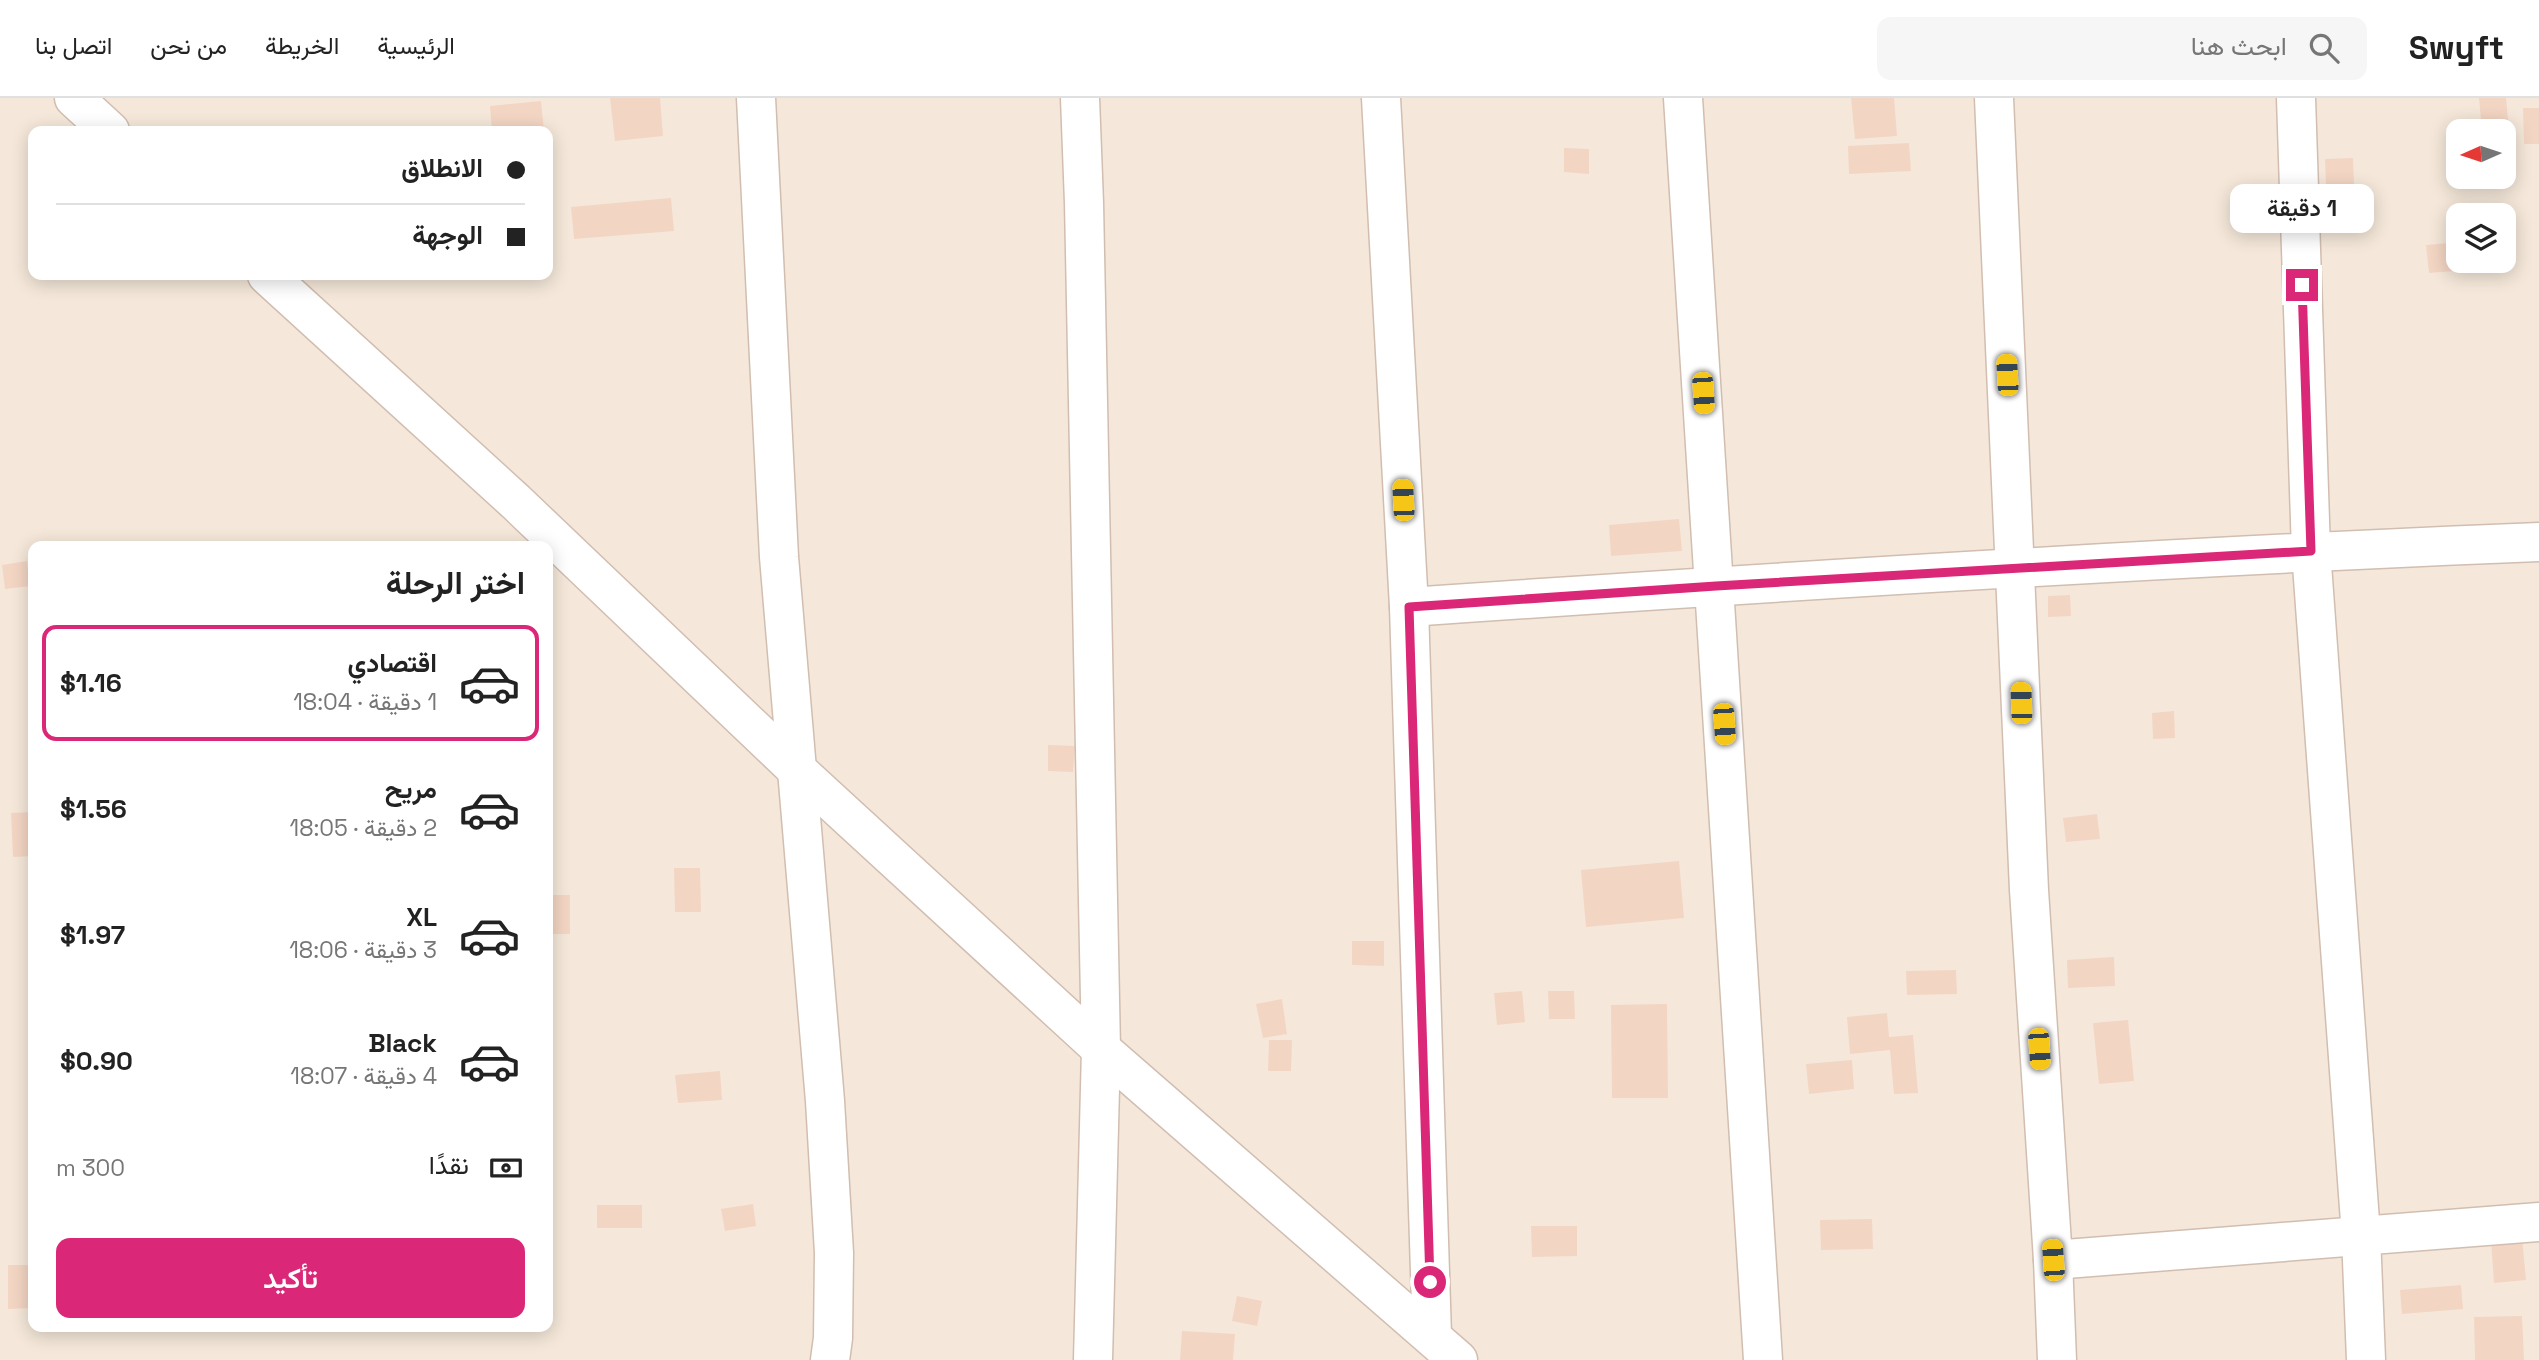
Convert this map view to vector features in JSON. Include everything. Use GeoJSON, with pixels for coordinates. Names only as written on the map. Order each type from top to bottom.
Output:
{"type":"FeatureCollection","features":[{"type":"Feature","properties":{"kind":"street"},"geometry":{"type":"LineString","coordinates":[[74,98],[105,126]]}},
{"type":"Feature","properties":{"kind":"street"},"geometry":{"type":"LineString","coordinates":[[756,98],[779,557],[825,1101],[834,1253],[833,1338],[830,1360]]}},
{"type":"Feature","properties":{"kind":"street"},"geometry":{"type":"LineString","coordinates":[[1080,98],[1101,1049],[1093,1360]]}},
{"type":"Feature","properties":{"kind":"street"},"geometry":{"type":"LineString","coordinates":[[1381,98],[1445,1348]]}},
{"type":"Feature","properties":{"kind":"street"},"geometry":{"type":"LineString","coordinates":[[1683,98],[1763,1360]]}},
{"type":"Feature","properties":{"kind":"street"},"geometry":{"type":"LineString","coordinates":[[1994,98],[2029,890],[2057,1360]]}},
{"type":"Feature","properties":{"kind":"street"},"geometry":{"type":"LineString","coordinates":[[2296,98],[2311,551],[2361,1235],[2366,1360]]}},
{"type":"Feature","properties":{"kind":"street"},"geometry":{"type":"LineString","coordinates":[[272,280],[516,502],[796,769],[1101,1049],[1445,1348]]}},
{"type":"Feature","properties":{"kind":"street"},"geometry":{"type":"LineString","coordinates":[[1409,607],[2311,551],[2539,542]]}},
{"type":"Feature","properties":{"kind":"street"},"geometry":{"type":"LineString","coordinates":[[2053,1260],[2539,1222]]}},
{"type":"Feature","properties":{"kind":"shaded area"},"geometry":{"type":"Polygon","coordinates":[[[0,98],[2539,98],[2539,1360],[0,1360],[0,98]]]}},
{"type":"Feature","properties":{"kind":"building"},"geometry":{"type":"Polygon","coordinates":[[[610,98],[660,98],[663,136],[615,141],[610,98]]]}},
{"type":"Feature","properties":{"kind":"building"},"geometry":{"type":"Polygon","coordinates":[[[1851,98],[1894,98],[1897,136],[1855,139],[1851,98]]]}},
{"type":"Feature","properties":{"kind":"building"},"geometry":{"type":"Polygon","coordinates":[[[2479,98],[2506,98],[2508,119],[2481,119],[2479,98]]]}},
{"type":"Feature","properties":{"kind":"building"},"geometry":{"type":"Polygon","coordinates":[[[541,101],[544,126],[492,126],[490,106],[541,101]]]}},
{"type":"Feature","properties":{"kind":"building"},"geometry":{"type":"Polygon","coordinates":[[[2523,108],[2539,108],[2539,144],[2524,144],[2523,108]]]}},
{"type":"Feature","properties":{"kind":"building"},"geometry":{"type":"Polygon","coordinates":[[[1909,143],[1911,171],[1849,174],[1848,146],[1909,143]]]}},
{"type":"Feature","properties":{"kind":"building"},"geometry":{"type":"Polygon","coordinates":[[[1564,148],[1589,149],[1589,174],[1564,172],[1564,148]]]}},
{"type":"Feature","properties":{"kind":"building"},"geometry":{"type":"Polygon","coordinates":[[[2353,158],[2354,184],[2326,185],[2325,159],[2353,158]]]}},
{"type":"Feature","properties":{"kind":"building"},"geometry":{"type":"Polygon","coordinates":[[[671,198],[674,231],[574,239],[571,207],[671,198]]]}},
{"type":"Feature","properties":{"kind":"building"},"geometry":{"type":"Polygon","coordinates":[[[2446,243],[2446,272],[2429,273],[2426,245],[2446,243]]]}},
{"type":"Feature","properties":{"kind":"building"},"geometry":{"type":"Polygon","coordinates":[[[1679,519],[1682,551],[1611,556],[1609,525],[1679,519]]]}},
{"type":"Feature","properties":{"kind":"building"},"geometry":{"type":"Polygon","coordinates":[[[27,561],[28,586],[5,589],[2,565],[27,561]]]}},
{"type":"Feature","properties":{"kind":"building"},"geometry":{"type":"Polygon","coordinates":[[[2070,595],[2071,616],[2048,617],[2048,596],[2070,595]]]}},
{"type":"Feature","properties":{"kind":"building"},"geometry":{"type":"Polygon","coordinates":[[[2174,711],[2175,738],[2153,739],[2152,713],[2174,711]]]}},
{"type":"Feature","properties":{"kind":"building"},"geometry":{"type":"Polygon","coordinates":[[[1048,745],[1075,746],[1073,772],[1048,771],[1048,745]]]}},
{"type":"Feature","properties":{"kind":"building"},"geometry":{"type":"Polygon","coordinates":[[[28,812],[28,856],[13,857],[11,813],[28,812]]]}},
{"type":"Feature","properties":{"kind":"building"},"geometry":{"type":"Polygon","coordinates":[[[2097,814],[2100,839],[2066,842],[2063,818],[2097,814]]]}},
{"type":"Feature","properties":{"kind":"building"},"geometry":{"type":"Polygon","coordinates":[[[1679,861],[1684,918],[1586,927],[1581,870],[1679,861]]]}},
{"type":"Feature","properties":{"kind":"building"},"geometry":{"type":"Polygon","coordinates":[[[674,868],[700,868],[701,912],[675,912],[674,868]]]}},
{"type":"Feature","properties":{"kind":"building"},"geometry":{"type":"Polygon","coordinates":[[[553,895],[570,895],[570,934],[553,934],[553,895]]]}},
{"type":"Feature","properties":{"kind":"building"},"geometry":{"type":"Polygon","coordinates":[[[1352,941],[1384,941],[1384,966],[1352,965],[1352,941]]]}},
{"type":"Feature","properties":{"kind":"building"},"geometry":{"type":"Polygon","coordinates":[[[2114,957],[2115,986],[2068,988],[2067,960],[2114,957]]]}},
{"type":"Feature","properties":{"kind":"building"},"geometry":{"type":"Polygon","coordinates":[[[1956,970],[1957,994],[1907,995],[1906,971],[1956,970]]]}},
{"type":"Feature","properties":{"kind":"building"},"geometry":{"type":"Polygon","coordinates":[[[1522,991],[1525,1022],[1497,1025],[1494,993],[1522,991]]]}},
{"type":"Feature","properties":{"kind":"building"},"geometry":{"type":"Polygon","coordinates":[[[1548,991],[1574,991],[1575,1019],[1549,1019],[1548,991]]]}},
{"type":"Feature","properties":{"kind":"building"},"geometry":{"type":"Polygon","coordinates":[[[1282,999],[1287,1034],[1263,1038],[1256,1004],[1282,999]]]}},
{"type":"Feature","properties":{"kind":"building"},"geometry":{"type":"Polygon","coordinates":[[[1667,1004],[1668,1098],[1612,1098],[1611,1005],[1667,1004]]]}},
{"type":"Feature","properties":{"kind":"building"},"geometry":{"type":"Polygon","coordinates":[[[1887,1013],[1889,1037],[1913,1035],[1918,1093],[1894,1094],[1890,1050],[1850,1054],[1847,1017],[1887,1013]]]}},
{"type":"Feature","properties":{"kind":"building"},"geometry":{"type":"Polygon","coordinates":[[[2128,1020],[2134,1081],[2099,1084],[2093,1023],[2128,1020]]]}},
{"type":"Feature","properties":{"kind":"building"},"geometry":{"type":"Polygon","coordinates":[[[1269,1040],[1292,1040],[1291,1071],[1268,1071],[1269,1040]]]}},
{"type":"Feature","properties":{"kind":"building"},"geometry":{"type":"Polygon","coordinates":[[[1852,1060],[1854,1089],[1809,1094],[1806,1064],[1852,1060]]]}},
{"type":"Feature","properties":{"kind":"building"},"geometry":{"type":"Polygon","coordinates":[[[720,1071],[722,1100],[678,1103],[675,1075],[720,1071]]]}},
{"type":"Feature","properties":{"kind":"building"},"geometry":{"type":"Polygon","coordinates":[[[753,1204],[756,1226],[725,1231],[721,1209],[753,1204]]]}},
{"type":"Feature","properties":{"kind":"building"},"geometry":{"type":"Polygon","coordinates":[[[597,1205],[642,1205],[642,1228],[597,1228],[597,1205]]]}},
{"type":"Feature","properties":{"kind":"building"},"geometry":{"type":"Polygon","coordinates":[[[1872,1219],[1873,1249],[1821,1250],[1820,1220],[1872,1219]]]}},
{"type":"Feature","properties":{"kind":"building"},"geometry":{"type":"Polygon","coordinates":[[[1531,1226],[1577,1226],[1577,1256],[1532,1257],[1531,1226]]]}},
{"type":"Feature","properties":{"kind":"building"},"geometry":{"type":"Polygon","coordinates":[[[2522,1238],[2526,1280],[2494,1283],[2491,1240],[2522,1238]]]}},
{"type":"Feature","properties":{"kind":"building"},"geometry":{"type":"Polygon","coordinates":[[[8,1265],[28,1265],[28,1308],[8,1309],[8,1265]]]}},
{"type":"Feature","properties":{"kind":"building"},"geometry":{"type":"Polygon","coordinates":[[[2461,1285],[2463,1309],[2402,1314],[2400,1290],[2461,1285]]]}},
{"type":"Feature","properties":{"kind":"building"},"geometry":{"type":"Polygon","coordinates":[[[1237,1296],[1262,1301],[1257,1326],[1232,1321],[1237,1296]]]}},
{"type":"Feature","properties":{"kind":"building"},"geometry":{"type":"Polygon","coordinates":[[[2522,1316],[2524,1360],[2475,1360],[2474,1317],[2522,1316]]]}},
{"type":"Feature","properties":{"kind":"building"},"geometry":{"type":"Polygon","coordinates":[[[1182,1331],[1235,1334],[1233,1360],[1180,1360],[1182,1331]]]}},
{"type":"Feature","properties":{"kind":"route"},"geometry":{"type":"LineString","coordinates":[[1430,1282],[1409,607],[2311,551],[2302,285]]}}]}
